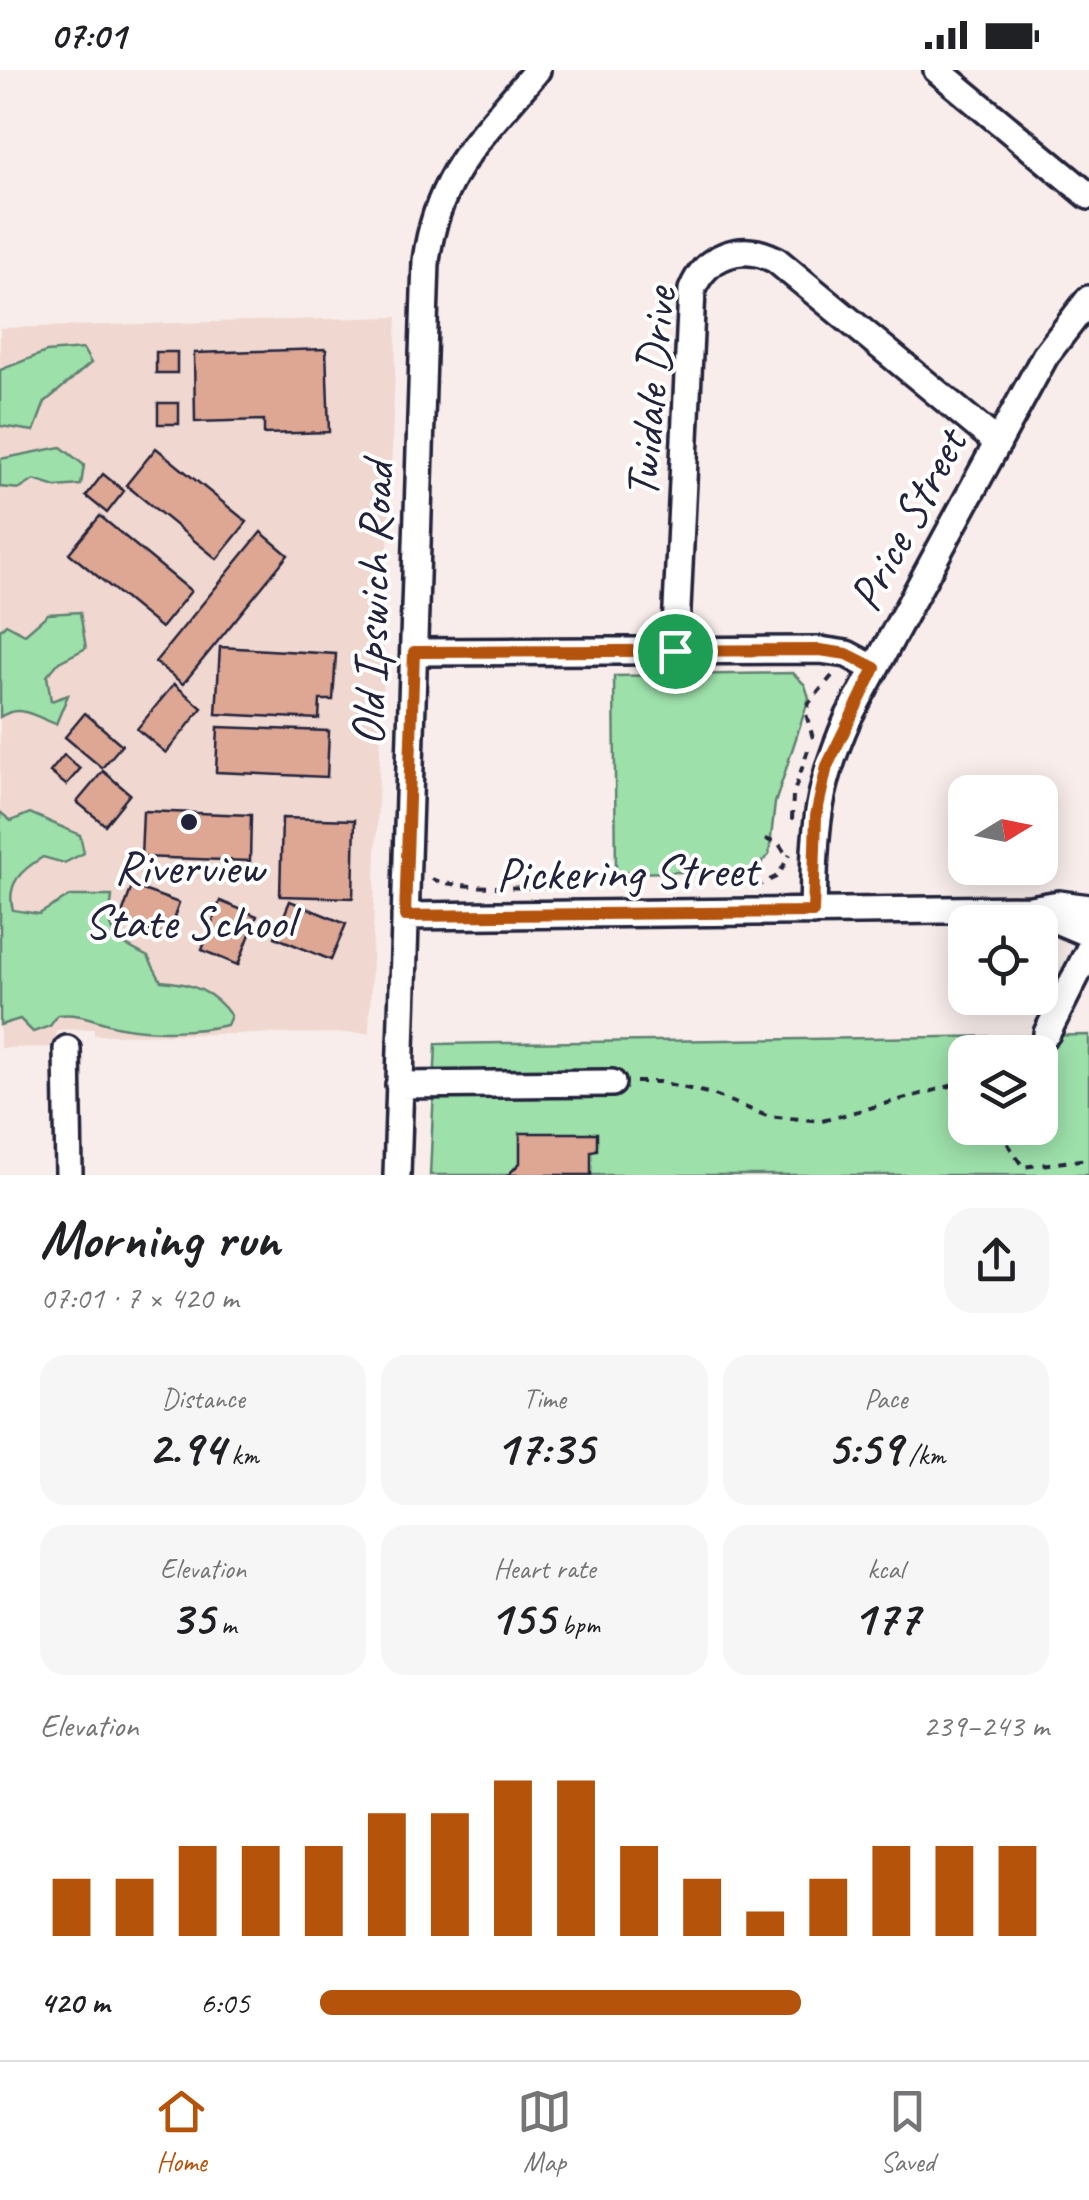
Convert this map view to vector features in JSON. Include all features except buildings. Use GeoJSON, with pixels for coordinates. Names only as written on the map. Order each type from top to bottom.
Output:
{"type":"FeatureCollection","features":[{"type":"Feature","properties":{"kind":"street","name":"Old Ipswich Road"},"geometry":{"type":"LineString","coordinates":[[397,1175],[422,320],[431,224],[454,171],[537,70]]}},
{"type":"Feature","properties":{"kind":"street"},"geometry":{"type":"LineString","coordinates":[[938,70],[1089,196]]}},
{"type":"Feature","properties":{"kind":"street","name":"Twidale Drive"},"geometry":{"type":"LineString","coordinates":[[675,651],[692,290],[714,260],[742,251],[776,260],[998,443]]}},
{"type":"Feature","properties":{"kind":"street","name":"Price Street"},"geometry":{"type":"LineString","coordinates":[[813,912],[816,816],[827,766],[875,668],[1046,356],[1089,299]]}},
{"type":"Feature","properties":{"kind":"street"},"geometry":{"type":"LineString","coordinates":[[414,652],[820,650],[847,654],[875,668]]}},
{"type":"Feature","properties":{"kind":"street","name":"Pickering Street"},"geometry":{"type":"LineString","coordinates":[[1054,905],[1089,908]]}},
{"type":"Feature","properties":{"kind":"street","name":"Pickering Street"},"geometry":{"type":"LineString","coordinates":[[405,916],[948,910]]}},
{"type":"Feature","properties":{"kind":"street","name":"Pickering Street"},"geometry":{"type":"LineString","coordinates":[[1058,921],[1089,934]]}},
{"type":"Feature","properties":{"kind":"street"},"geometry":{"type":"LineString","coordinates":[[1047,1032],[1089,950]]}},
{"type":"Feature","properties":{"kind":"street"},"geometry":{"type":"LineString","coordinates":[[67,1049],[68,1175]]}},
{"type":"Feature","properties":{"kind":"street"},"geometry":{"type":"LineString","coordinates":[[400,1085],[612,1083]]}},
{"type":"Feature","properties":{"kind":"path"},"geometry":{"type":"LineString","coordinates":[[792,830],[794,795],[814,734],[806,714],[809,703],[832,676]]}},
{"type":"Feature","properties":{"kind":"path"},"geometry":{"type":"LineString","coordinates":[[765,839],[779,844],[791,861]]}},
{"type":"Feature","properties":{"kind":"path"},"geometry":{"type":"LineString","coordinates":[[753,887],[778,876],[791,861],[792,844]]}},
{"type":"Feature","properties":{"kind":"path"},"geometry":{"type":"LineString","coordinates":[[432,879],[454,886],[566,885],[594,889]]}},
{"type":"Feature","properties":{"kind":"path"},"geometry":{"type":"LineString","coordinates":[[612,1083],[659,1082],[712,1094],[767,1116],[822,1120],[948,1087]]}},
{"type":"Feature","properties":{"kind":"path"},"geometry":{"type":"LineString","coordinates":[[1009,1145],[1023,1167],[1089,1159]]}},
{"type":"Feature","properties":{"kind":"shaded area","name":"Riverview State School"},"geometry":{"type":"Polygon","coordinates":[[[397,317],[369,1033],[94,1035],[94,1029],[56,1030],[56,1047],[0,1048],[0,328],[397,317]]]}},
{"type":"Feature","properties":{"kind":"green space"},"geometry":{"type":"Polygon","coordinates":[[[83,349],[91,363],[45,402],[34,431],[0,426],[0,370],[46,352],[83,349]]]}},
{"type":"Feature","properties":{"kind":"green space"},"geometry":{"type":"Polygon","coordinates":[[[61,447],[84,465],[81,485],[56,487],[34,480],[20,489],[0,487],[0,459],[61,447]]]}},
{"type":"Feature","properties":{"kind":"green space"},"geometry":{"type":"Polygon","coordinates":[[[80,612],[86,648],[59,662],[47,676],[51,701],[68,695],[56,724],[22,711],[0,717],[0,630],[6,624],[25,634],[48,614],[80,612]]]}},
{"type":"Feature","properties":{"kind":"green space"},"geometry":{"type":"Polygon","coordinates":[[[793,673],[805,685],[809,698],[775,803],[769,855],[753,871],[616,873],[614,676],[793,673]]]}},
{"type":"Feature","properties":{"kind":"green space"},"geometry":{"type":"Polygon","coordinates":[[[0,812],[11,821],[30,813],[80,835],[84,853],[64,863],[43,857],[28,867],[14,885],[13,910],[39,914],[70,896],[112,896],[109,922],[118,941],[148,957],[161,981],[192,986],[217,1000],[231,1016],[227,1025],[147,1030],[66,1014],[33,1032],[20,1019],[0,1025],[0,812]]]}},
{"type":"Feature","properties":{"kind":"green space"},"geometry":{"type":"Polygon","coordinates":[[[1058,1035],[1089,1035],[1089,1175],[430,1175],[436,1044],[948,1037],[948,1145],[1058,1145],[1058,1035]]]}},
{"type":"Feature","properties":{"kind":"place","name":"Riverview State School"},"geometry":{"type":"Point","coordinates":[189,822]}},
{"type":"Feature","properties":{"kind":"route"},"geometry":{"type":"LineString","coordinates":[[820,650],[847,654],[875,668],[827,766],[816,816],[813,912],[405,916],[414,652],[675,651],[820,650]]}}]}
